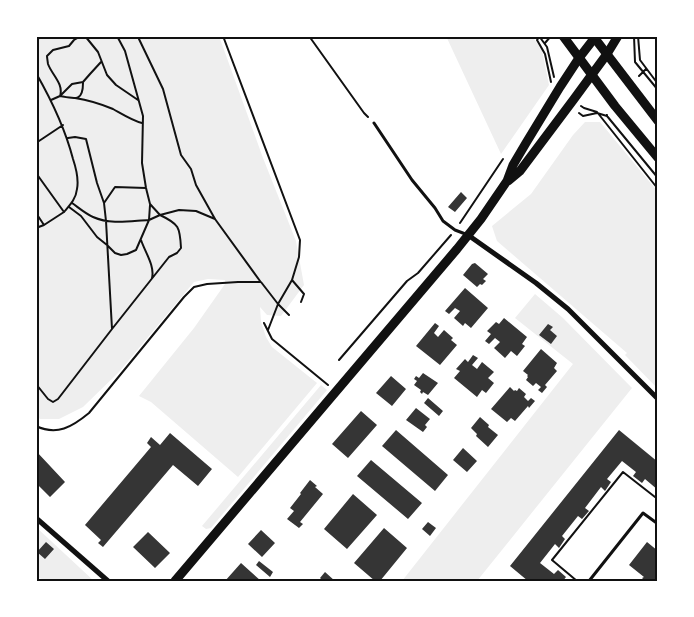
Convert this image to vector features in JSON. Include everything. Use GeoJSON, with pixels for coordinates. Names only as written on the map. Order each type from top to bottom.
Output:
{"type":"FeatureCollection","features":[{"type":"Feature","properties":{"kind":"street"},"geometry":{"type":"LineString","coordinates":[[563,36],[610,100],[658,158]]}},
{"type":"Feature","properties":{"kind":"street"},"geometry":{"type":"LineString","coordinates":[[175,581],[468,235],[508,181],[520,171],[592,75],[618,36]]}},
{"type":"Feature","properties":{"kind":"street"},"geometry":{"type":"LineString","coordinates":[[508,181],[513,165],[526,143],[594,37],[658,121]]}},
{"type":"Feature","properties":{"kind":"street"},"geometry":{"type":"LineString","coordinates":[[468,235],[536,283],[568,309],[658,399]]}},
{"type":"Feature","properties":{"kind":"street"},"geometry":{"type":"LineString","coordinates":[[36,518],[108,581]]}},
{"type":"Feature","properties":{"kind":"lane"},"geometry":{"type":"LineString","coordinates":[[374,123],[412,180],[443,221],[454,230],[468,235]]}},
{"type":"Feature","properties":{"kind":"lane"},"geometry":{"type":"LineString","coordinates":[[589,581],[643,513],[658,524]]}},
{"type":"Feature","properties":{"kind":"path"},"geometry":{"type":"LineString","coordinates":[[36,40],[43,36]]}},
{"type":"Feature","properties":{"kind":"path"},"geometry":{"type":"LineString","coordinates":[[60,96],[62,91],[48,64],[47,56],[53,50],[69,46],[81,36]]}},
{"type":"Feature","properties":{"kind":"path"},"geometry":{"type":"LineString","coordinates":[[85,36],[98,52],[107,75],[116,85],[138,100]]}},
{"type":"Feature","properties":{"kind":"path"},"geometry":{"type":"LineString","coordinates":[[69,207],[81,216],[97,238],[115,253],[127,254],[136,250],[149,220],[150,204],[142,163],[143,116],[125,51],[117,36]]}},
{"type":"Feature","properties":{"kind":"path"},"geometry":{"type":"LineString","coordinates":[[137,36],[163,89],[181,155],[191,169],[196,185],[214,219],[278,304],[289,315]]}},
{"type":"Feature","properties":{"kind":"path"},"geometry":{"type":"LineString","coordinates":[[223,36],[300,240],[300,257],[292,280],[278,304],[268,330]]}},
{"type":"Feature","properties":{"kind":"path"},"geometry":{"type":"LineString","coordinates":[[309,36],[374,123]]}},
{"type":"Feature","properties":{"kind":"path"},"geometry":{"type":"LineString","coordinates":[[552,87],[545,54],[536,40],[539,36],[547,47],[555,81]]}},
{"type":"Feature","properties":{"kind":"path"},"geometry":{"type":"LineString","coordinates":[[545,43],[551,36]]}},
{"type":"Feature","properties":{"kind":"path"},"geometry":{"type":"LineString","coordinates":[[634,36],[635,62],[658,90]]}},
{"type":"Feature","properties":{"kind":"path"},"geometry":{"type":"LineString","coordinates":[[638,36],[640,60],[658,84]]}},
{"type":"Feature","properties":{"kind":"path"},"geometry":{"type":"LineString","coordinates":[[51,100],[60,96],[72,84],[83,82],[102,62]]}},
{"type":"Feature","properties":{"kind":"path"},"geometry":{"type":"LineString","coordinates":[[627,80],[638,67]]}},
{"type":"Feature","properties":{"kind":"path"},"geometry":{"type":"LineString","coordinates":[[639,76],[646,69]]}},
{"type":"Feature","properties":{"kind":"path"},"geometry":{"type":"LineString","coordinates":[[36,73],[63,125],[68,138],[77,179],[77,189],[69,207],[44,225],[36,228]]}},
{"type":"Feature","properties":{"kind":"path"},"geometry":{"type":"LineString","coordinates":[[75,98],[79,97],[83,92],[83,82]]}},
{"type":"Feature","properties":{"kind":"path"},"geometry":{"type":"LineString","coordinates":[[60,96],[86,100],[110,108],[143,124]]}},
{"type":"Feature","properties":{"kind":"path"},"geometry":{"type":"LineString","coordinates":[[579,113],[583,116],[597,112],[610,100]]}},
{"type":"Feature","properties":{"kind":"path"},"geometry":{"type":"LineString","coordinates":[[583,107],[608,115],[658,178]]}},
{"type":"Feature","properties":{"kind":"path"},"geometry":{"type":"LineString","coordinates":[[597,112],[658,189]]}},
{"type":"Feature","properties":{"kind":"path"},"geometry":{"type":"LineString","coordinates":[[36,143],[63,125]]}},
{"type":"Feature","properties":{"kind":"path"},"geometry":{"type":"LineString","coordinates":[[68,138],[86,139],[104,203],[112,329]]}},
{"type":"Feature","properties":{"kind":"path"},"geometry":{"type":"LineString","coordinates":[[339,360],[408,281],[418,273],[447,240],[508,153]]}},
{"type":"Feature","properties":{"kind":"path"},"geometry":{"type":"LineString","coordinates":[[36,173],[64,212]]}},
{"type":"Feature","properties":{"kind":"path"},"geometry":{"type":"LineString","coordinates":[[104,203],[115,187],[146,188]]}},
{"type":"Feature","properties":{"kind":"path"},"geometry":{"type":"LineString","coordinates":[[72,203],[91,216],[106,222],[149,220],[179,210],[196,211],[214,219]]}},
{"type":"Feature","properties":{"kind":"path"},"geometry":{"type":"LineString","coordinates":[[36,384],[48,399],[53,402],[58,399],[170,257],[181,248],[180,232],[173,221],[160,215],[150,204]]}},
{"type":"Feature","properties":{"kind":"path"},"geometry":{"type":"LineString","coordinates":[[36,213],[44,225]]}},
{"type":"Feature","properties":{"kind":"path"},"geometry":{"type":"LineString","coordinates":[[141,240],[152,266],[151,281]]}},
{"type":"Feature","properties":{"kind":"path"},"geometry":{"type":"LineString","coordinates":[[292,280],[304,294],[301,302]]}},
{"type":"Feature","properties":{"kind":"path"},"geometry":{"type":"LineString","coordinates":[[36,426],[46,431],[58,430],[80,420],[89,413],[194,287],[214,283],[261,282]]}},
{"type":"Feature","properties":{"kind":"path"},"geometry":{"type":"LineString","coordinates":[[264,323],[272,339],[336,391]]}},
{"type":"Feature","properties":{"kind":"path"},"geometry":{"type":"LineString","coordinates":[[577,581],[552,560],[623,472],[655,497]]}},
{"type":"Feature","properties":{"kind":"shaded area"},"geometry":{"type":"Polygon","coordinates":[[[36,36],[219,36],[263,158],[296,241],[304,285],[281,316],[267,315],[260,307],[261,322],[272,347],[317,383],[238,477],[151,402],[139,396],[194,328],[225,284],[225,280],[208,279],[194,282],[119,372],[83,407],[59,419],[40,419],[36,415],[36,36]]]}},
{"type":"Feature","properties":{"kind":"shaded area"},"geometry":{"type":"Polygon","coordinates":[[[446,36],[532,36],[542,50],[549,85],[501,154],[446,36]]]}},
{"type":"Feature","properties":{"kind":"shaded area"},"geometry":{"type":"Polygon","coordinates":[[[585,122],[600,122],[658,192],[658,389],[625,355],[627,353],[497,241],[492,226],[531,194],[573,135],[585,122]]]}},
{"type":"Feature","properties":{"kind":"shaded area"},"geometry":{"type":"Polygon","coordinates":[[[535,294],[563,318],[632,388],[477,581],[402,581],[573,364],[515,318],[535,294]]]}},
{"type":"Feature","properties":{"kind":"shaded area"},"geometry":{"type":"Polygon","coordinates":[[[321,385],[327,390],[211,528],[206,529],[202,526],[321,385]]]}},
{"type":"Feature","properties":{"kind":"shaded area"},"geometry":{"type":"Polygon","coordinates":[[[36,527],[94,581],[48,581],[36,577],[36,527]]]}},
{"type":"Feature","properties":{"kind":"building"},"geometry":{"type":"Polygon","coordinates":[[[461,192],[467,198],[455,212],[448,207],[461,192]]]}},
{"type":"Feature","properties":{"kind":"building"},"geometry":{"type":"Polygon","coordinates":[[[475,263],[488,274],[483,279],[486,281],[477,287],[463,275],[475,263]]]}},
{"type":"Feature","properties":{"kind":"building"},"geometry":{"type":"Polygon","coordinates":[[[465,288],[488,308],[471,328],[465,323],[463,326],[454,318],[460,311],[455,308],[449,314],[445,311],[465,288]]]}},
{"type":"Feature","properties":{"kind":"building"},"geometry":{"type":"Polygon","coordinates":[[[504,318],[527,337],[522,344],[525,346],[517,356],[511,351],[505,358],[494,348],[500,342],[495,338],[489,344],[485,341],[491,334],[487,331],[496,322],[499,324],[504,318]]]}},
{"type":"Feature","properties":{"kind":"building"},"geometry":{"type":"Polygon","coordinates":[[[435,323],[439,326],[434,333],[438,337],[444,330],[453,338],[451,340],[457,345],[440,365],[416,346],[435,323]]]}},
{"type":"Feature","properties":{"kind":"building"},"geometry":{"type":"Polygon","coordinates":[[[548,324],[553,327],[550,330],[557,336],[551,344],[539,335],[548,324]]]}},
{"type":"Feature","properties":{"kind":"building"},"geometry":{"type":"Polygon","coordinates":[[[541,349],[557,363],[554,368],[557,371],[545,385],[547,387],[542,393],[538,390],[541,387],[536,383],[533,386],[526,380],[528,375],[523,371],[541,349]]]}},
{"type":"Feature","properties":{"kind":"building"},"geometry":{"type":"Polygon","coordinates":[[[473,355],[478,358],[472,365],[477,369],[482,362],[494,372],[488,378],[494,383],[486,393],[482,390],[477,397],[454,378],[460,371],[456,369],[465,359],[468,362],[473,355]]]}},
{"type":"Feature","properties":{"kind":"building"},"geometry":{"type":"Polygon","coordinates":[[[423,373],[438,383],[428,395],[423,392],[422,394],[421,390],[414,385],[417,381],[414,379],[416,376],[419,378],[423,373]]]}},
{"type":"Feature","properties":{"kind":"building"},"geometry":{"type":"Polygon","coordinates":[[[391,376],[406,389],[392,406],[376,393],[391,376]]]}},
{"type":"Feature","properties":{"kind":"building"},"geometry":{"type":"Polygon","coordinates":[[[510,387],[514,391],[517,391],[519,388],[526,394],[524,397],[528,401],[531,398],[535,401],[515,421],[511,418],[507,422],[491,409],[510,387]]]}},
{"type":"Feature","properties":{"kind":"building"},"geometry":{"type":"Polygon","coordinates":[[[428,398],[443,411],[439,416],[424,403],[428,398]]]}},
{"type":"Feature","properties":{"kind":"building"},"geometry":{"type":"Polygon","coordinates":[[[416,408],[430,419],[425,425],[427,427],[423,432],[406,420],[416,408]]]}},
{"type":"Feature","properties":{"kind":"building"},"geometry":{"type":"Polygon","coordinates":[[[361,411],[377,425],[348,458],[332,444],[361,411]]]}},
{"type":"Feature","properties":{"kind":"building"},"geometry":{"type":"Polygon","coordinates":[[[480,417],[498,435],[488,447],[476,436],[477,434],[471,428],[480,417]]]}},
{"type":"Feature","properties":{"kind":"building"},"geometry":{"type":"Polygon","coordinates":[[[396,430],[448,475],[435,491],[382,446],[396,430]]]}},
{"type":"Feature","properties":{"kind":"building"},"geometry":{"type":"Polygon","coordinates":[[[619,430],[658,462],[658,490],[645,479],[642,483],[633,476],[636,472],[622,461],[607,479],[611,482],[605,491],[601,487],[585,508],[589,511],[582,519],[578,516],[562,536],[565,539],[559,548],[555,544],[540,563],[554,574],[558,570],[566,577],[563,581],[528,581],[510,566],[619,430]]]}},
{"type":"Feature","properties":{"kind":"building"},"geometry":{"type":"Polygon","coordinates":[[[170,433],[212,469],[198,486],[173,465],[103,547],[98,543],[101,540],[85,525],[151,447],[147,443],[151,437],[160,445],[170,433]]]}},
{"type":"Feature","properties":{"kind":"building"},"geometry":{"type":"Polygon","coordinates":[[[463,448],[477,461],[467,472],[453,460],[463,448]]]}},
{"type":"Feature","properties":{"kind":"building"},"geometry":{"type":"Polygon","coordinates":[[[36,451],[65,482],[50,497],[36,483],[36,451]]]}},
{"type":"Feature","properties":{"kind":"building"},"geometry":{"type":"Polygon","coordinates":[[[371,460],[422,503],[408,519],[357,476],[371,460]]]}},
{"type":"Feature","properties":{"kind":"building"},"geometry":{"type":"Polygon","coordinates":[[[310,480],[323,494],[300,522],[303,524],[299,528],[287,519],[294,511],[290,508],[310,480]]]}},
{"type":"Feature","properties":{"kind":"building"},"geometry":{"type":"Polygon","coordinates":[[[353,494],[377,515],[347,549],[324,529],[353,494]]]}},
{"type":"Feature","properties":{"kind":"building"},"geometry":{"type":"Polygon","coordinates":[[[428,522],[436,528],[430,536],[422,529],[428,522]]]}},
{"type":"Feature","properties":{"kind":"building"},"geometry":{"type":"Polygon","coordinates":[[[384,528],[407,548],[380,581],[375,581],[354,563],[384,528]]]}},
{"type":"Feature","properties":{"kind":"building"},"geometry":{"type":"Polygon","coordinates":[[[261,530],[275,543],[262,557],[248,544],[261,530]]]}},
{"type":"Feature","properties":{"kind":"building"},"geometry":{"type":"Polygon","coordinates":[[[148,532],[170,553],[155,568],[133,547],[148,532]]]}},
{"type":"Feature","properties":{"kind":"building"},"geometry":{"type":"Polygon","coordinates":[[[46,542],[54,549],[45,559],[37,552],[46,542]]]}},
{"type":"Feature","properties":{"kind":"building"},"geometry":{"type":"Polygon","coordinates":[[[647,542],[658,551],[658,581],[645,581],[642,578],[644,577],[629,565],[647,542]]]}},
{"type":"Feature","properties":{"kind":"building"},"geometry":{"type":"Polygon","coordinates":[[[259,561],[273,572],[270,577],[256,565],[259,561]]]}},
{"type":"Feature","properties":{"kind":"building"},"geometry":{"type":"Polygon","coordinates":[[[241,563],[261,581],[225,581],[241,563]]]}},
{"type":"Feature","properties":{"kind":"building"},"geometry":{"type":"Polygon","coordinates":[[[325,572],[335,581],[323,581],[320,578],[325,572]]]}}]}
